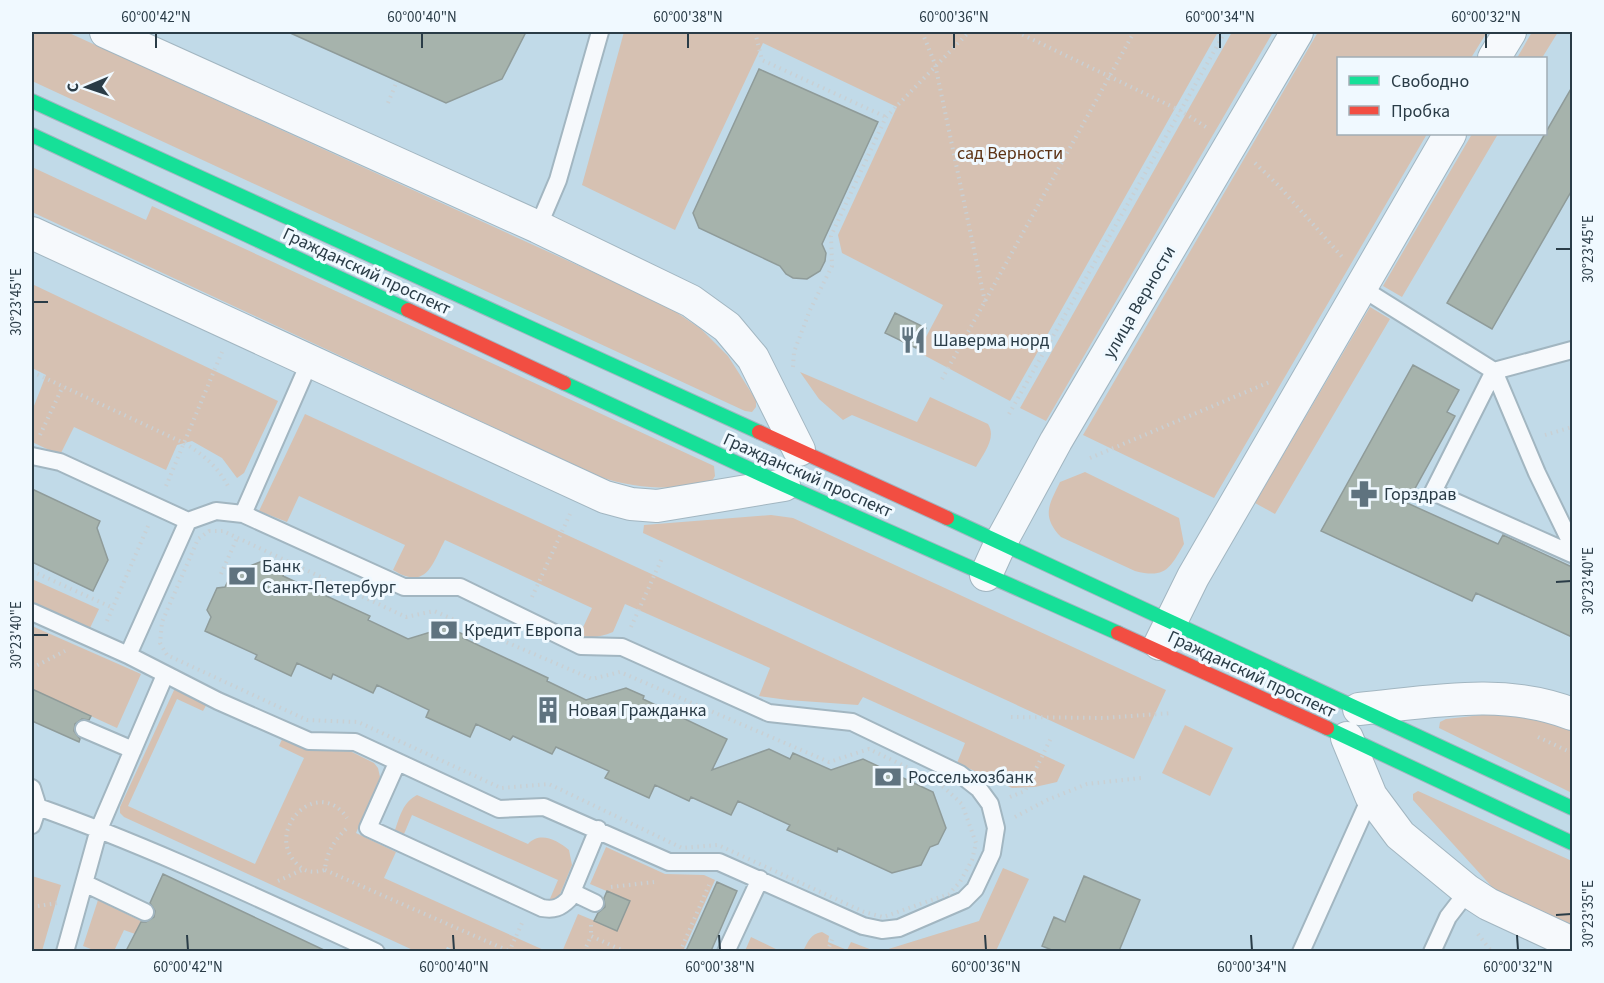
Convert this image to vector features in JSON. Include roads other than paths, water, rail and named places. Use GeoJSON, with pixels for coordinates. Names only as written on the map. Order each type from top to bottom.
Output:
{"type":"FeatureCollection","features":[{"type":"Feature","properties":{"kind":"main road","name":"Гражданский проспект"},"geometry":{"type":"LineString","coordinates":[[32,101],[1001,542],[1572,808]]}},
{"type":"Feature","properties":{"kind":"main road","name":"Гражданский проспект"},"geometry":{"type":"LineString","coordinates":[[32,135],[784,485],[1157,651],[1572,843]]}},
{"type":"Feature","properties":{"kind":"street"},"geometry":{"type":"LineString","coordinates":[[105,32],[538,227],[691,301],[727,327],[753,358],[799,450]]}},
{"type":"Feature","properties":{"kind":"street","name":"улица Верности"},"geometry":{"type":"LineString","coordinates":[[986,575],[1001,542],[1056,441],[1297,32]]}},
{"type":"Feature","properties":{"kind":"street"},"geometry":{"type":"LineString","coordinates":[[1495,57],[1510,32]]}},
{"type":"Feature","properties":{"kind":"street"},"geometry":{"type":"LineString","coordinates":[[1157,651],[1193,577],[1355,276],[1449,135]]}},
{"type":"Feature","properties":{"kind":"street"},"geometry":{"type":"LineString","coordinates":[[32,233],[605,497],[630,504],[657,506],[784,485]]}},
{"type":"Feature","properties":{"kind":"street"},"geometry":{"type":"LineString","coordinates":[[1359,709],[1480,697],[1550,705],[1572,714]]}},
{"type":"Feature","properties":{"kind":"street"},"geometry":{"type":"LineString","coordinates":[[1347,738],[1371,796],[1400,835],[1468,891],[1488,904],[1572,943]]}},
{"type":"Feature","properties":{"kind":"lane"},"geometry":{"type":"LineString","coordinates":[[538,227],[558,180],[600,32]]}},
{"type":"Feature","properties":{"kind":"lane"},"geometry":{"type":"LineString","coordinates":[[1355,276],[1494,371],[1537,473],[1572,545]]}},
{"type":"Feature","properties":{"kind":"lane"},"geometry":{"type":"LineString","coordinates":[[1572,350],[1494,371],[1432,492],[1572,554]]}},
{"type":"Feature","properties":{"kind":"lane"},"geometry":{"type":"LineString","coordinates":[[243,514],[310,362]]}},
{"type":"Feature","properties":{"kind":"lane"},"geometry":{"type":"LineString","coordinates":[[32,612],[128,655],[218,701],[309,741],[355,742],[499,809],[544,807],[669,862],[722,855],[760,879],[863,926],[882,930],[899,928],[964,900],[975,889],[992,853],[996,828],[990,804],[979,789],[960,774],[852,722],[768,713],[622,647],[581,646],[460,587],[404,587],[243,514],[216,512],[188,521],[34,449]]}},
{"type":"Feature","properties":{"kind":"lane"},"geometry":{"type":"LineString","coordinates":[[128,655],[188,521]]}},
{"type":"Feature","properties":{"kind":"lane"},"geometry":{"type":"LineString","coordinates":[[65,951],[99,829],[165,675]]}},
{"type":"Feature","properties":{"kind":"lane"},"geometry":{"type":"LineString","coordinates":[[84,729],[133,750]]}},
{"type":"Feature","properties":{"kind":"lane"},"geometry":{"type":"LineString","coordinates":[[397,763],[368,828],[542,908],[553,910],[563,906],[572,892],[598,829]]}},
{"type":"Feature","properties":{"kind":"lane"},"geometry":{"type":"LineString","coordinates":[[32,788],[38,807],[32,825]]}},
{"type":"Feature","properties":{"kind":"lane"},"geometry":{"type":"LineString","coordinates":[[1301,951],[1371,796]]}},
{"type":"Feature","properties":{"kind":"lane"},"geometry":{"type":"LineString","coordinates":[[38,807],[163,855],[376,951]]}},
{"type":"Feature","properties":{"kind":"lane"},"geometry":{"type":"LineString","coordinates":[[726,951],[760,879]]}},
{"type":"Feature","properties":{"kind":"lane"},"geometry":{"type":"LineString","coordinates":[[84,883],[145,912]]}},
{"type":"Feature","properties":{"kind":"lane"},"geometry":{"type":"LineString","coordinates":[[1432,951],[1448,917],[1468,891]]}},
{"type":"Feature","properties":{"kind":"lane"},"geometry":{"type":"LineString","coordinates":[[572,892],[595,903]]}},
{"type":"Feature","properties":{"kind":"place","name":"Шаверма норд"},"geometry":{"type":"Point","coordinates":[913,340]}},
{"type":"Feature","properties":{"kind":"place","name":"Горздрав"},"geometry":{"type":"Point","coordinates":[1364,494]}},
{"type":"Feature","properties":{"kind":"place","name":"Банк Санкт-Петербург"},"geometry":{"type":"Point","coordinates":[242,576]}},
{"type":"Feature","properties":{"kind":"place","name":"Кредит Европа"},"geometry":{"type":"Point","coordinates":[444,630]}},
{"type":"Feature","properties":{"kind":"place","name":"Новая Гражданка"},"geometry":{"type":"Point","coordinates":[548,710]}},
{"type":"Feature","properties":{"kind":"place","name":"Россельхозбанк"},"geometry":{"type":"Point","coordinates":[888,777]}},
{"type":"Feature","properties":{"kind":"park label","name":"сад Верности"},"geometry":{"type":"Point","coordinates":[1010,153]}}]}
